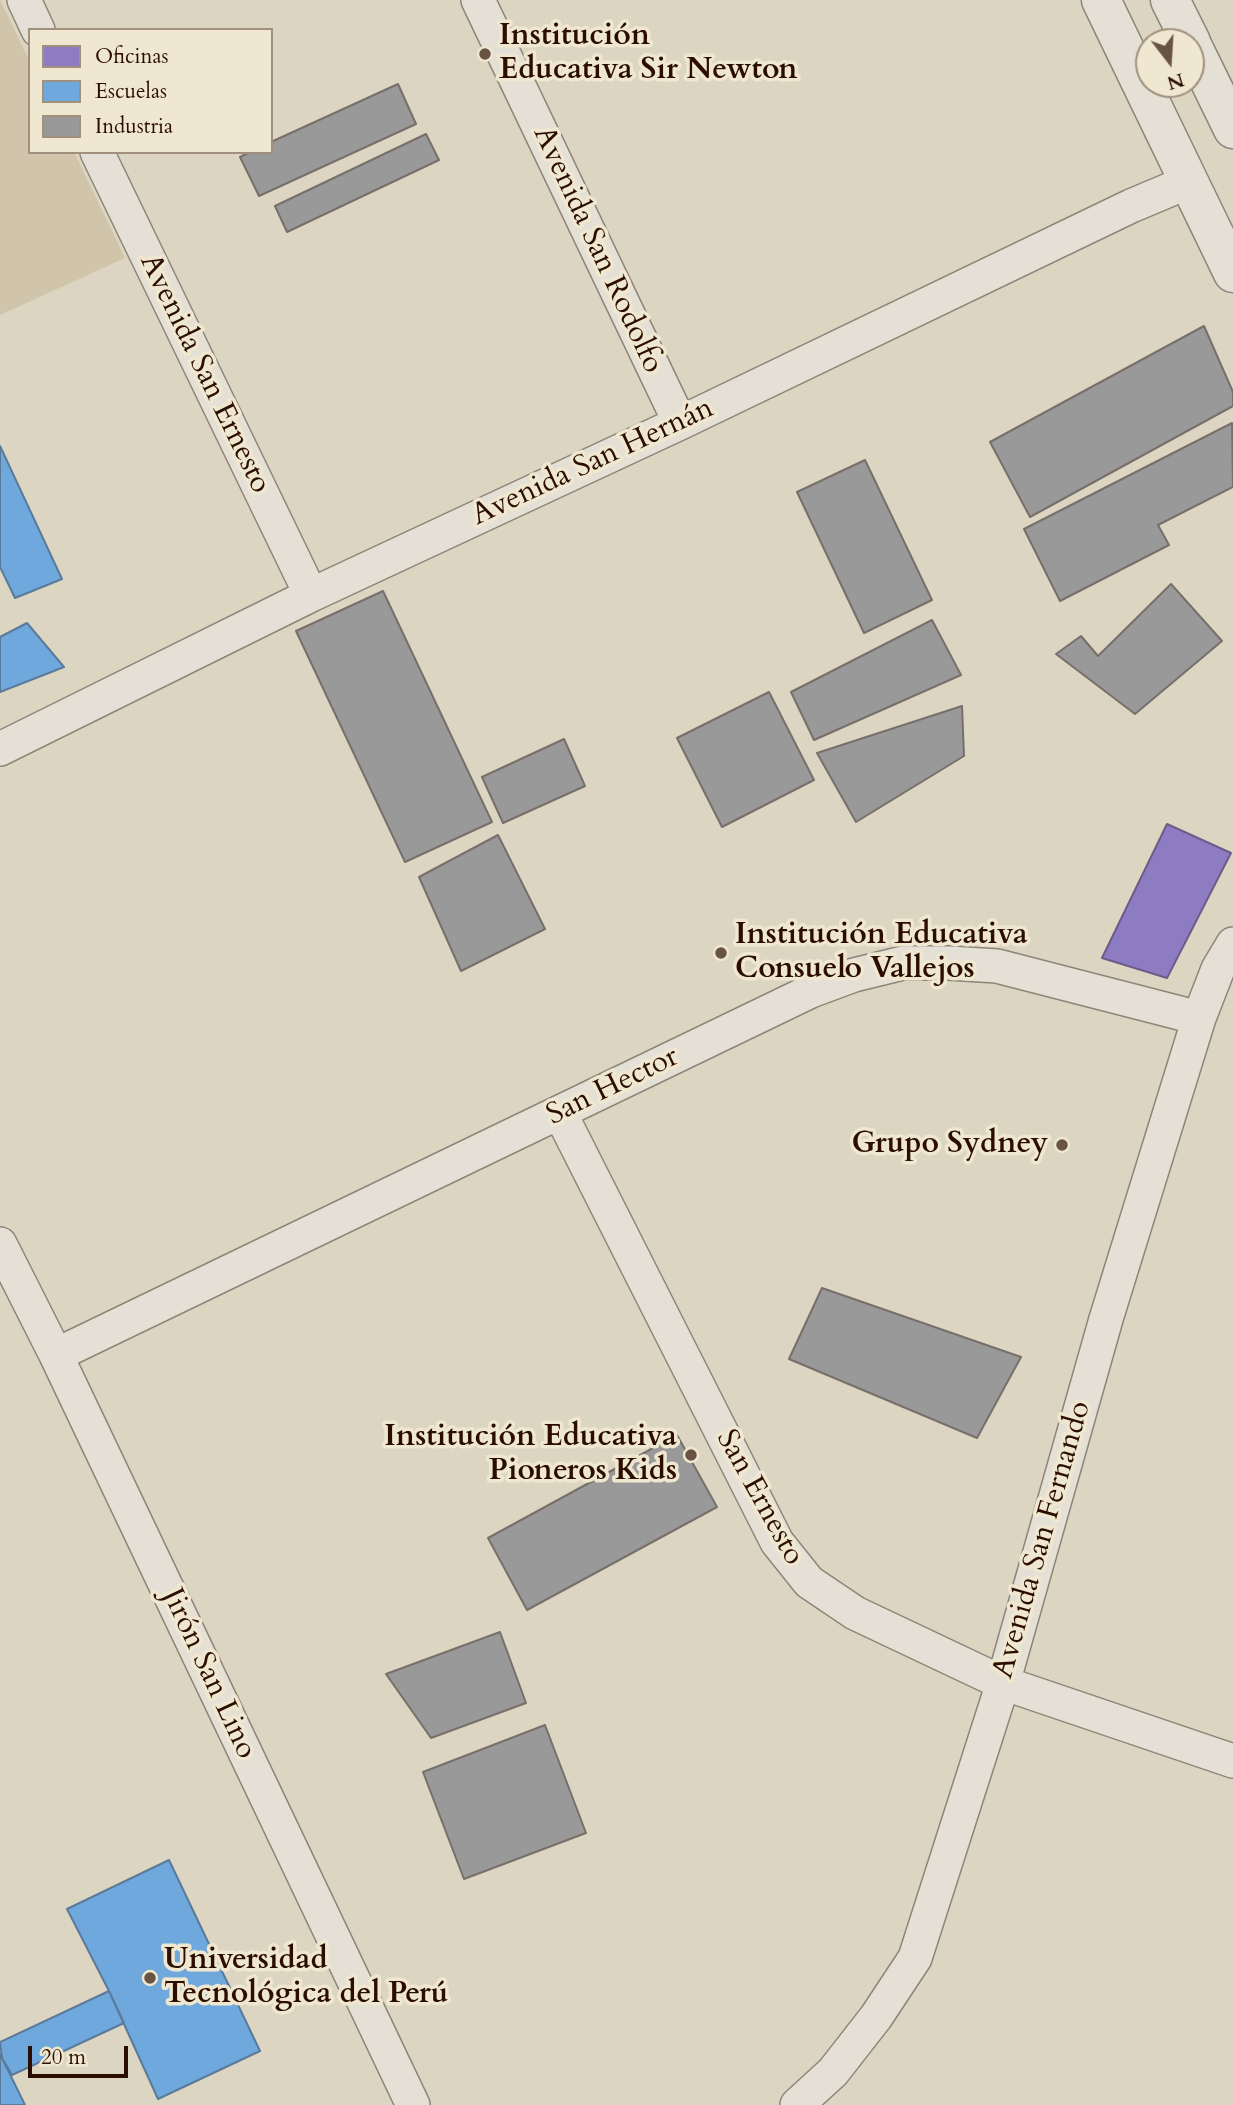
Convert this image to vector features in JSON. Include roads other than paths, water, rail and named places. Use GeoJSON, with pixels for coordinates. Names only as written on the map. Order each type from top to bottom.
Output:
{"type":"FeatureCollection","features":[{"type":"Feature","properties":{"kind":"street"},"geometry":{"type":"LineString","coordinates":[[24,0],[37,28]]}},
{"type":"Feature","properties":{"kind":"street","name":"Avenida San Rodolfo"},"geometry":{"type":"LineString","coordinates":[[478,0],[680,423]]}},
{"type":"Feature","properties":{"kind":"street"},"geometry":{"type":"LineString","coordinates":[[1101,0],[1135,65]]}},
{"type":"Feature","properties":{"kind":"street"},"geometry":{"type":"LineString","coordinates":[[1170,0],[1183,28]]}},
{"type":"Feature","properties":{"kind":"street"},"geometry":{"type":"LineString","coordinates":[[1205,75],[1233,130]]}},
{"type":"Feature","properties":{"kind":"street"},"geometry":{"type":"LineString","coordinates":[[1151,98],[1188,182],[1233,273]]}},
{"type":"Feature","properties":{"kind":"street","name":"Avenida San Ernesto"},"geometry":{"type":"LineString","coordinates":[[98,154],[311,595]]}},
{"type":"Feature","properties":{"kind":"street","name":"Avenida San Hernán"},"geometry":{"type":"LineString","coordinates":[[0,749],[311,595],[680,423],[1131,206],[1188,182]]}},
{"type":"Feature","properties":{"kind":"street","name":"Avenida San Fernando"},"geometry":{"type":"LineString","coordinates":[[797,2105],[833,2072],[876,2017],[915,1958],[1003,1683],[1106,1319],[1199,1018],[1217,969],[1233,944]]}},
{"type":"Feature","properties":{"kind":"street","name":"San Hector"},"geometry":{"type":"LineString","coordinates":[[56,1355],[811,991],[854,975],[903,963],[997,966],[1199,1018]]}},
{"type":"Feature","properties":{"kind":"street","name":"San Ernesto"},"geometry":{"type":"LineString","coordinates":[[560,1113],[777,1542],[808,1582],[855,1613],[1003,1683],[1233,1761]]}},
{"type":"Feature","properties":{"kind":"street","name":"Jirón San Lino"},"geometry":{"type":"LineString","coordinates":[[0,1244],[56,1355],[413,2105]]}},
{"type":"Feature","properties":{"kind":"place","name":"Institución Educativa Sir Newton"},"geometry":{"type":"Point","coordinates":[485,54]}},
{"type":"Feature","properties":{"kind":"place","name":"Institución Educativa Consuelo Vallejos"},"geometry":{"type":"Point","coordinates":[721,953]}},
{"type":"Feature","properties":{"kind":"place","name":"Grupo Sydney"},"geometry":{"type":"Point","coordinates":[1062,1145]}},
{"type":"Feature","properties":{"kind":"place","name":"Institución Educativa Pioneros Kids"},"geometry":{"type":"Point","coordinates":[691,1455]}},
{"type":"Feature","properties":{"kind":"place","name":"Universidad Tecnológica del Perú"},"geometry":{"type":"Point","coordinates":[150,1978]}}]}
